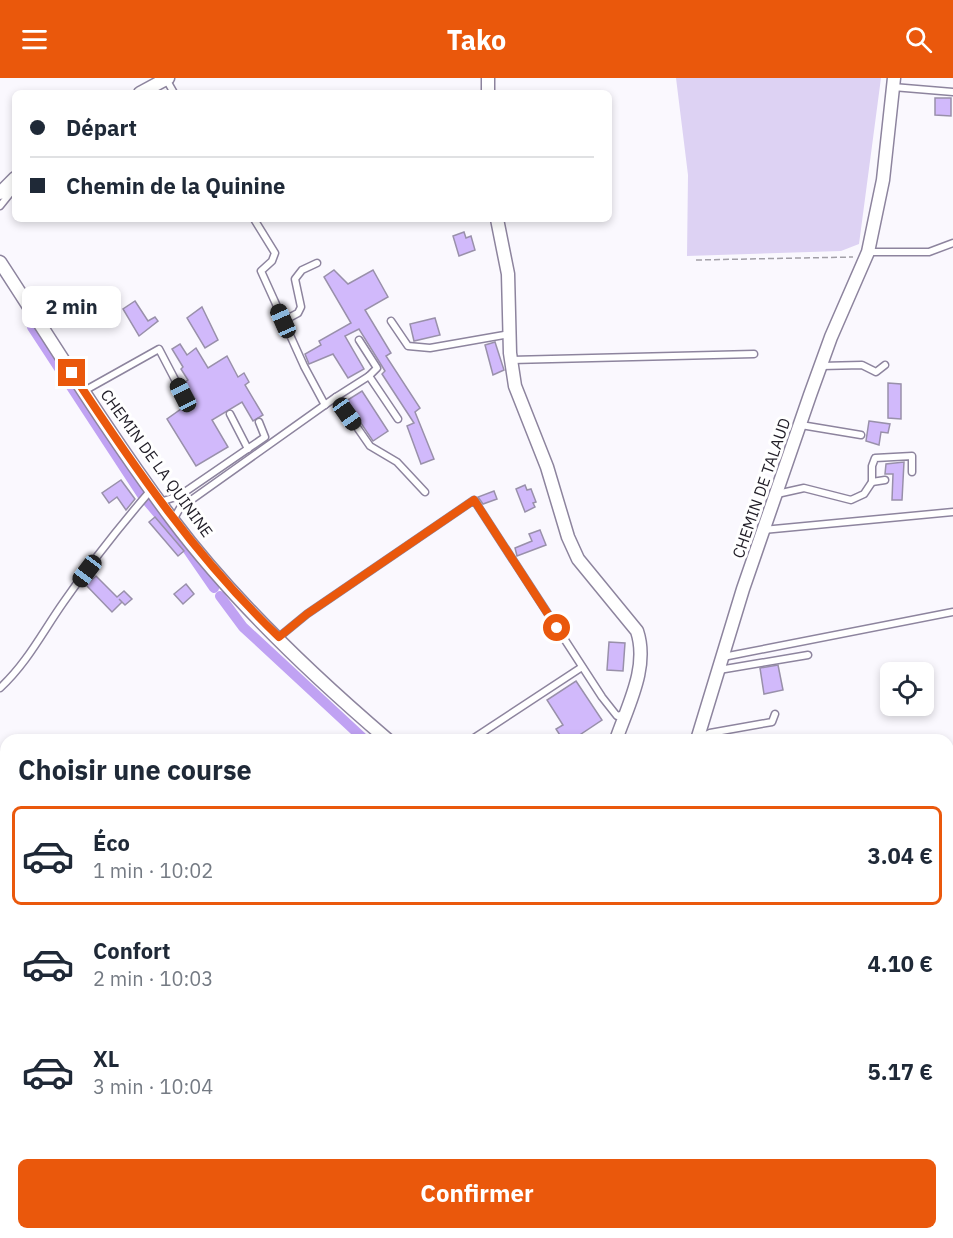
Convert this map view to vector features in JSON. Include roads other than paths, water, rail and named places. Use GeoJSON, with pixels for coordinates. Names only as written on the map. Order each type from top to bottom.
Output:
{"type":"FeatureCollection","features":[{"type":"Feature","properties":{"kind":"street"},"geometry":{"type":"LineString","coordinates":[[145,90],[167,78]]}},
{"type":"Feature","properties":{"kind":"street","name":"CHEMIN DE TALAUD"},"geometry":{"type":"LineString","coordinates":[[699,734],[763,530],[821,366],[866,255],[883,180],[893,82]]}},
{"type":"Feature","properties":{"kind":"street"},"geometry":{"type":"LineString","coordinates":[[498,222],[508,274],[511,360],[515,386],[547,467],[568,537],[578,559],[637,631],[641,644],[642,658],[639,674],[618,734]]}},
{"type":"Feature","properties":{"kind":"street","name":"CHEMIN DE LA QUININE"},"geometry":{"type":"LineString","coordinates":[[0,262],[84,391],[173,520],[244,603],[382,734]]}},
{"type":"Feature","properties":{"kind":"lane"},"geometry":{"type":"LineString","coordinates":[[893,82],[953,92]]}},
{"type":"Feature","properties":{"kind":"lane"},"geometry":{"type":"LineString","coordinates":[[0,206],[11,191]]}},
{"type":"Feature","properties":{"kind":"lane"},"geometry":{"type":"LineString","coordinates":[[256,222],[275,253],[272,261],[261,271],[325,405]]}},
{"type":"Feature","properties":{"kind":"lane"},"geometry":{"type":"LineString","coordinates":[[866,255],[929,252],[953,243]]}},
{"type":"Feature","properties":{"kind":"lane"},"geometry":{"type":"LineString","coordinates":[[283,321],[298,313],[301,307],[295,279],[302,270],[317,263]]}},
{"type":"Feature","properties":{"kind":"lane"},"geometry":{"type":"LineString","coordinates":[[391,321],[408,346],[430,348],[510,334]]}},
{"type":"Feature","properties":{"kind":"lane"},"geometry":{"type":"LineString","coordinates":[[173,520],[180,508],[369,376],[377,368],[359,340]]}},
{"type":"Feature","properties":{"kind":"lane"},"geometry":{"type":"LineString","coordinates":[[84,391],[159,349],[183,395]]}},
{"type":"Feature","properties":{"kind":"lane"},"geometry":{"type":"LineString","coordinates":[[511,360],[754,354]]}},
{"type":"Feature","properties":{"kind":"lane"},"geometry":{"type":"LineString","coordinates":[[821,366],[862,365],[876,372],[885,365]]}},
{"type":"Feature","properties":{"kind":"lane"},"geometry":{"type":"LineString","coordinates":[[369,376],[398,419]]}},
{"type":"Feature","properties":{"kind":"lane"},"geometry":{"type":"LineString","coordinates":[[336,397],[370,446],[397,462],[425,492]]}},
{"type":"Feature","properties":{"kind":"lane"},"geometry":{"type":"LineString","coordinates":[[230,414],[248,448]]}},
{"type":"Feature","properties":{"kind":"lane"},"geometry":{"type":"LineString","coordinates":[[160,502],[179,496],[265,437],[259,422]]}},
{"type":"Feature","properties":{"kind":"lane"},"geometry":{"type":"LineString","coordinates":[[801,425],[861,435]]}},
{"type":"Feature","properties":{"kind":"lane"},"geometry":{"type":"LineString","coordinates":[[777,494],[804,488],[851,500],[864,494],[873,482],[872,466],[875,458],[912,456],[912,472]]}},
{"type":"Feature","properties":{"kind":"lane"},"geometry":{"type":"LineString","coordinates":[[873,482],[885,480]]}},
{"type":"Feature","properties":{"kind":"lane"},"geometry":{"type":"LineString","coordinates":[[0,688],[19,670],[62,604],[124,522],[152,490]]}},
{"type":"Feature","properties":{"kind":"lane"},"geometry":{"type":"LineString","coordinates":[[279,637],[307,614],[474,500],[582,668],[617,716],[625,714]]}},
{"type":"Feature","properties":{"kind":"lane"},"geometry":{"type":"LineString","coordinates":[[763,530],[953,512]]}},
{"type":"Feature","properties":{"kind":"lane"},"geometry":{"type":"LineString","coordinates":[[723,657],[953,612]]}},
{"type":"Feature","properties":{"kind":"lane"},"geometry":{"type":"LineString","coordinates":[[719,670],[808,655]]}},
{"type":"Feature","properties":{"kind":"lane"},"geometry":{"type":"LineString","coordinates":[[480,734],[582,668]]}},
{"type":"Feature","properties":{"kind":"lane"},"geometry":{"type":"LineString","coordinates":[[708,734],[772,722],[775,714]]}},
{"type":"Feature","properties":{"kind":"lane"},"geometry":{"type":"LineString","coordinates":[[0,797],[0,811]]}},
{"type":"Feature","properties":{"kind":"waterway"},"geometry":{"type":"LineString","coordinates":[[32,327],[142,495]]}},
{"type":"Feature","properties":{"kind":"waterway"},"geometry":{"type":"LineString","coordinates":[[148,502],[185,546],[214,588]]}},
{"type":"Feature","properties":{"kind":"waterway"},"geometry":{"type":"LineString","coordinates":[[220,596],[243,627],[359,734]]}}]}
